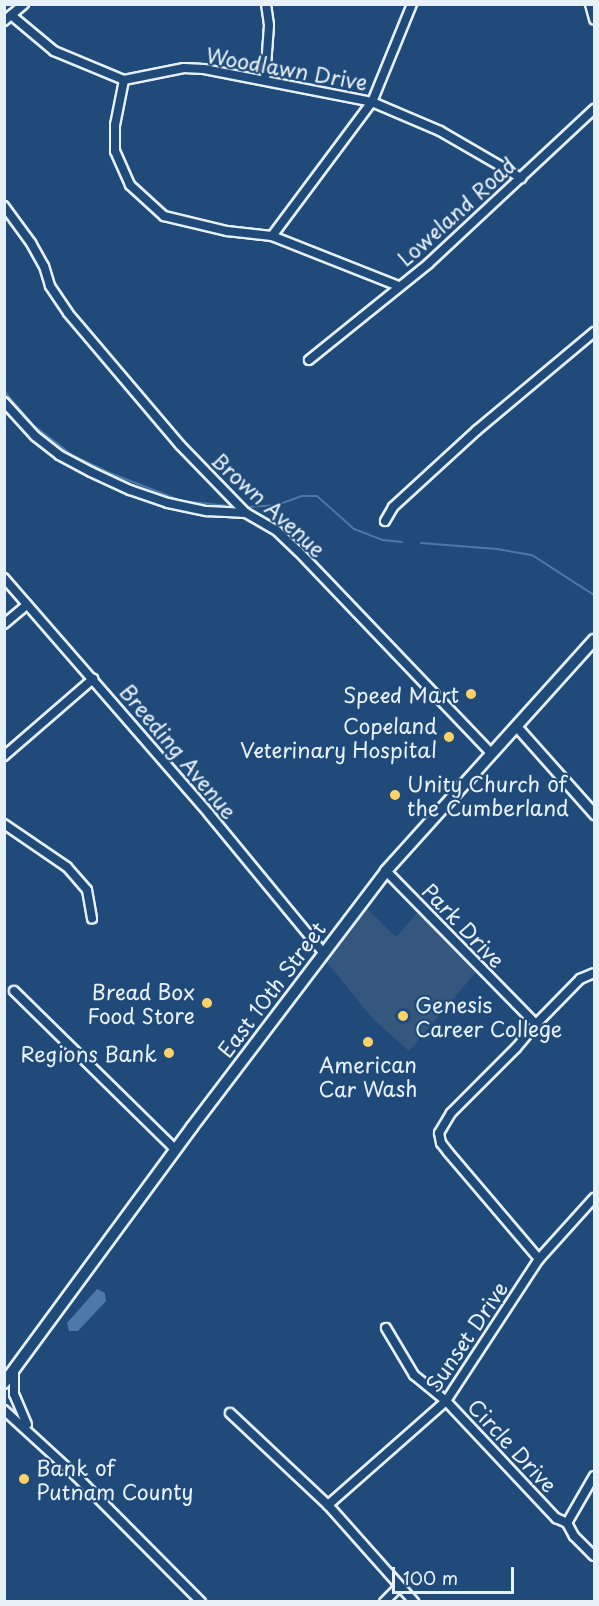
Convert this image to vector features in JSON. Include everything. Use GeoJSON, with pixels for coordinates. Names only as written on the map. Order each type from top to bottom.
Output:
{"type":"FeatureCollection","features":[{"type":"Feature","properties":{"kind":"main road","name":"East 10th Street"},"geometry":{"type":"LineString","coordinates":[[4,1383],[322,951],[386,871],[594,640]]}},
{"type":"Feature","properties":{"kind":"street"},"geometry":{"type":"LineString","coordinates":[[24,4],[8,18],[54,51],[124,80]]}},
{"type":"Feature","properties":{"kind":"street"},"geometry":{"type":"LineString","coordinates":[[266,4],[269,25],[266,80]]}},
{"type":"Feature","properties":{"kind":"street"},"geometry":{"type":"LineString","coordinates":[[272,236],[372,102],[412,4]]}},
{"type":"Feature","properties":{"kind":"street"},"geometry":{"type":"LineString","coordinates":[[590,4],[594,19]]}},
{"type":"Feature","properties":{"kind":"street","name":"Woodlawn Drive"},"geometry":{"type":"LineString","coordinates":[[124,80],[184,68],[266,80],[372,102],[431,127],[521,178]]}},
{"type":"Feature","properties":{"kind":"street","name":"Loweland Road"},"geometry":{"type":"LineString","coordinates":[[124,80],[115,125],[115,151],[130,185],[164,216],[186,224],[272,236],[398,286],[429,263],[594,109]]}},
{"type":"Feature","properties":{"kind":"street","name":"Brown Avenue"},"geometry":{"type":"LineString","coordinates":[[4,206],[32,243],[44,266],[50,286],[68,313],[180,445],[246,513],[277,531],[298,551],[491,753]]}},
{"type":"Feature","properties":{"kind":"street"},"geometry":{"type":"LineString","coordinates":[[309,360],[398,286]]}},
{"type":"Feature","properties":{"kind":"street"},"geometry":{"type":"LineString","coordinates":[[385,521],[393,507],[477,430],[594,332]]}},
{"type":"Feature","properties":{"kind":"street"},"geometry":{"type":"LineString","coordinates":[[4,402],[35,436],[59,455],[101,477],[168,503],[207,511],[246,513]]}},
{"type":"Feature","properties":{"kind":"street","name":"Breeding Avenue"},"geometry":{"type":"LineString","coordinates":[[4,578],[93,679],[322,951]]}},
{"type":"Feature","properties":{"kind":"street"},"geometry":{"type":"LineString","coordinates":[[4,624],[27,605]]}},
{"type":"Feature","properties":{"kind":"street"},"geometry":{"type":"LineString","coordinates":[[4,756],[93,679]]}},
{"type":"Feature","properties":{"kind":"street"},"geometry":{"type":"LineString","coordinates":[[516,726],[594,814]]}},
{"type":"Feature","properties":{"kind":"street"},"geometry":{"type":"LineString","coordinates":[[4,824],[67,867],[87,890],[92,920]]}},
{"type":"Feature","properties":{"kind":"street","name":"Park Drive"},"geometry":{"type":"LineString","coordinates":[[386,871],[536,1024]]}},
{"type":"Feature","properties":{"kind":"street"},"geometry":{"type":"LineString","coordinates":[[539,1259],[448,1152],[441,1143],[439,1133],[451,1113],[516,1048],[536,1024],[580,979],[594,973]]}},
{"type":"Feature","properties":{"kind":"street"},"geometry":{"type":"LineString","coordinates":[[14,991],[176,1149]]}},
{"type":"Feature","properties":{"kind":"street","name":"Sunset Drive"},"geometry":{"type":"LineString","coordinates":[[328,1505],[446,1401],[539,1259],[594,1198]]}},
{"type":"Feature","properties":{"kind":"street","name":"Circle Drive"},"geometry":{"type":"LineString","coordinates":[[386,1328],[414,1375],[446,1401],[556,1518],[567,1523],[574,1536],[594,1556]]}},
{"type":"Feature","properties":{"kind":"street"},"geometry":{"type":"LineString","coordinates":[[14,1370],[13,1385],[17,1404],[34,1436]]}},
{"type":"Feature","properties":{"kind":"street"},"geometry":{"type":"LineString","coordinates":[[4,1410],[16,1418],[201,1602]]}},
{"type":"Feature","properties":{"kind":"street"},"geometry":{"type":"LineString","coordinates":[[231,1413],[328,1505],[414,1602]]}},
{"type":"Feature","properties":{"kind":"street"},"geometry":{"type":"LineString","coordinates":[[4,1421],[16,1418]]}},
{"type":"Feature","properties":{"kind":"street"},"geometry":{"type":"LineString","coordinates":[[567,1523],[594,1476]]}},
{"type":"Feature","properties":{"kind":"street"},"geometry":{"type":"LineString","coordinates":[[384,1602],[399,1587]]}},
{"type":"Feature","properties":{"kind":"shaded area"},"geometry":{"type":"Polygon","coordinates":[[[366,908],[396,937],[419,911],[477,971],[409,1051],[373,1019],[325,960],[366,908]]]}},
{"type":"Feature","properties":{"kind":"shaded area"},"geometry":{"type":"Polygon","coordinates":[[[97,1289],[105,1293],[106,1301],[78,1331],[69,1331],[67,1323],[97,1289]]]}},
{"type":"Feature","properties":{"kind":"waterway"},"geometry":{"type":"LineString","coordinates":[[4,391],[33,425],[72,455],[110,473],[182,501],[230,506]]}},
{"type":"Feature","properties":{"kind":"waterway"},"geometry":{"type":"LineString","coordinates":[[248,507],[277,505],[302,496],[317,496],[354,529],[383,540],[402,542]]}},
{"type":"Feature","properties":{"kind":"waterway"},"geometry":{"type":"LineString","coordinates":[[421,543],[497,549],[532,555],[594,595]]}},
{"type":"Feature","properties":{"kind":"place","name":"Speed Mart"},"geometry":{"type":"Point","coordinates":[471,694]}},
{"type":"Feature","properties":{"kind":"place","name":"Copeland Veterinary Hospital"},"geometry":{"type":"Point","coordinates":[449,737]}},
{"type":"Feature","properties":{"kind":"place","name":"Unity Church of the Cumberland"},"geometry":{"type":"Point","coordinates":[395,795]}},
{"type":"Feature","properties":{"kind":"place","name":"Bread Box Food Store"},"geometry":{"type":"Point","coordinates":[207,1003]}},
{"type":"Feature","properties":{"kind":"place","name":"Genesis Career College"},"geometry":{"type":"Point","coordinates":[403,1016]}},
{"type":"Feature","properties":{"kind":"place","name":"American Car Wash"},"geometry":{"type":"Point","coordinates":[368,1042]}},
{"type":"Feature","properties":{"kind":"place","name":"Regions Bank"},"geometry":{"type":"Point","coordinates":[169,1053]}},
{"type":"Feature","properties":{"kind":"place","name":"Bank of Putnam County"},"geometry":{"type":"Point","coordinates":[24,1479]}}]}
